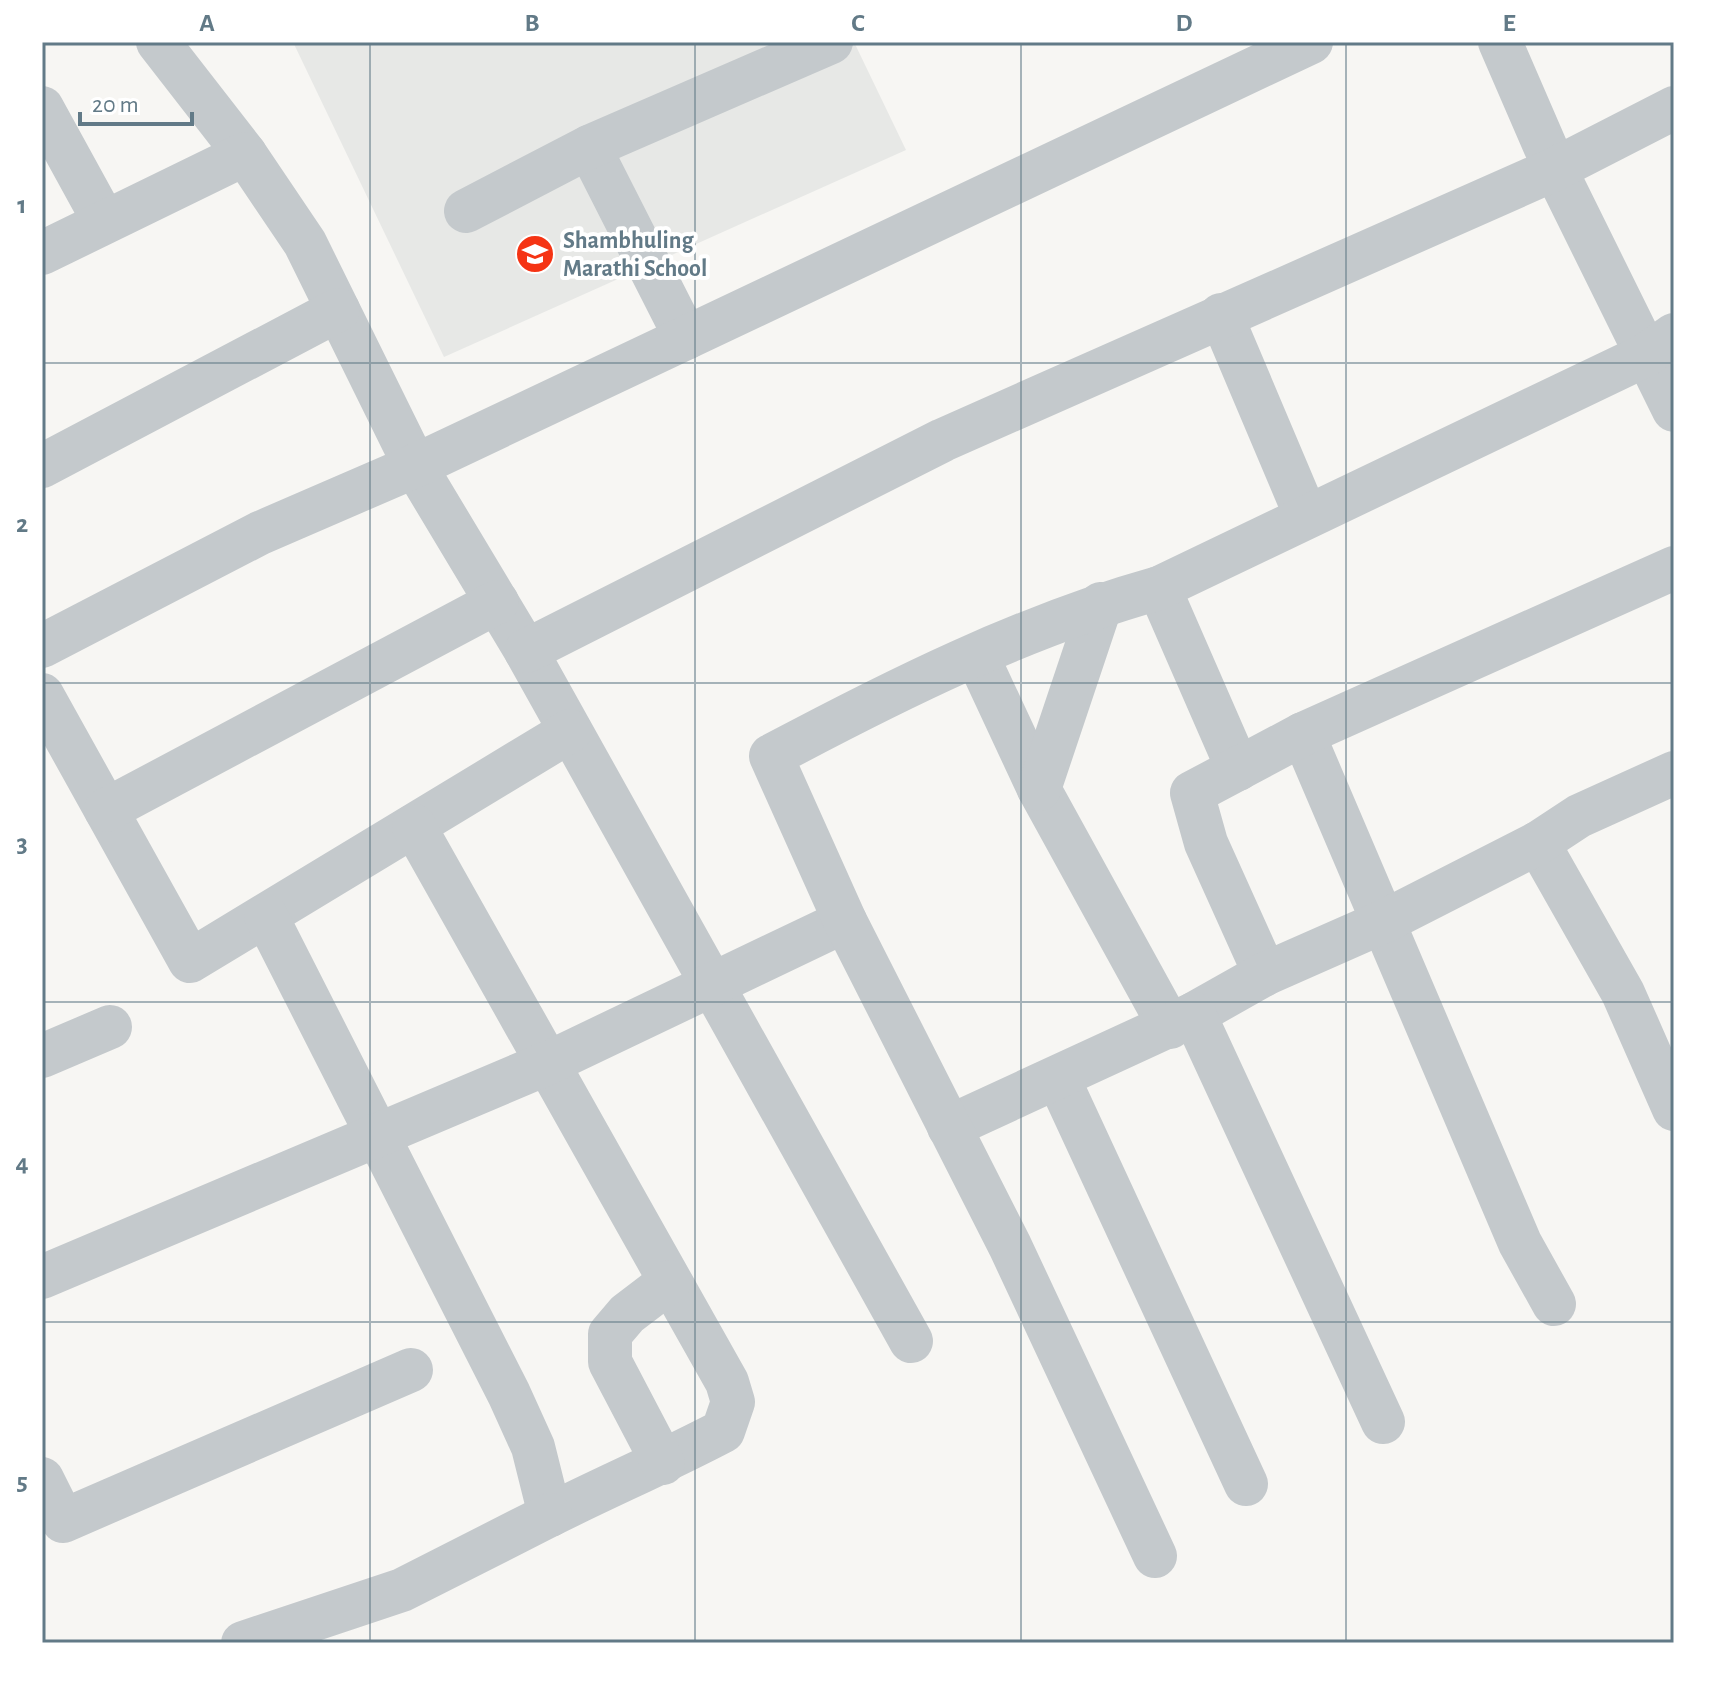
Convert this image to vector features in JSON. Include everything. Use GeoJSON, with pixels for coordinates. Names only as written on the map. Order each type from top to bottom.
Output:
{"type":"FeatureCollection","features":[{"type":"Feature","properties":{"kind":"street"},"geometry":{"type":"LineString","coordinates":[[158,42],[245,154],[305,243],[415,466],[526,651],[911,1341]]}},
{"type":"Feature","properties":{"kind":"street"},"geometry":{"type":"LineString","coordinates":[[466,211],[589,147],[831,42]]}},
{"type":"Feature","properties":{"kind":"street"},"geometry":{"type":"LineString","coordinates":[[42,646],[260,533],[415,466],[1311,42]]}},
{"type":"Feature","properties":{"kind":"street"},"geometry":{"type":"LineString","coordinates":[[1500,42],[1555,169],[1660,345],[1674,410]]}},
{"type":"Feature","properties":{"kind":"street"},"geometry":{"type":"LineString","coordinates":[[42,108],[104,221]]}},
{"type":"Feature","properties":{"kind":"street"},"geometry":{"type":"LineString","coordinates":[[526,651],[943,440],[1555,169],[1674,108]]}},
{"type":"Feature","properties":{"kind":"street"},"geometry":{"type":"LineString","coordinates":[[589,147],[686,338]]}},
{"type":"Feature","properties":{"kind":"street"},"geometry":{"type":"LineString","coordinates":[[42,253],[245,154]]}},
{"type":"Feature","properties":{"kind":"street"},"geometry":{"type":"LineString","coordinates":[[42,466],[338,310]]}},
{"type":"Feature","properties":{"kind":"street"},"geometry":{"type":"LineString","coordinates":[[1221,315],[1306,516]]}},
{"type":"Feature","properties":{"kind":"street"},"geometry":{"type":"LineString","coordinates":[[1155,1556],[1010,1246],[845,921],[771,756],[908,684],[1101,604],[1159,588],[1660,345]]}},
{"type":"Feature","properties":{"kind":"street"},"geometry":{"type":"LineString","coordinates":[[1265,974],[1206,843],[1192,793],[1303,734],[1674,568]]}},
{"type":"Feature","properties":{"kind":"street"},"geometry":{"type":"LineString","coordinates":[[1159,588],[1238,769]]}},
{"type":"Feature","properties":{"kind":"street"},"geometry":{"type":"LineString","coordinates":[[106,810],[497,602]]}},
{"type":"Feature","properties":{"kind":"street"},"geometry":{"type":"LineString","coordinates":[[1039,789],[1101,604]]}},
{"type":"Feature","properties":{"kind":"street"},"geometry":{"type":"LineString","coordinates":[[977,656],[1039,789],[1182,1020],[1383,1422]]}},
{"type":"Feature","properties":{"kind":"street"},"geometry":{"type":"LineString","coordinates":[[42,695],[190,961],[570,731]]}},
{"type":"Feature","properties":{"kind":"street"},"geometry":{"type":"LineString","coordinates":[[1303,734],[1520,1243],[1554,1304]]}},
{"type":"Feature","properties":{"kind":"street"},"geometry":{"type":"LineString","coordinates":[[949,1127],[1182,1020],[1265,974],[1385,921],[1538,843],[1579,816],[1674,773]]}},
{"type":"Feature","properties":{"kind":"street"},"geometry":{"type":"LineString","coordinates":[[243,1643],[402,1590],[550,1515],[663,1463],[723,1431],[733,1402],[727,1382],[414,826]]}},
{"type":"Feature","properties":{"kind":"street"},"geometry":{"type":"LineString","coordinates":[[1538,843],[1623,993],[1674,1109]]}},
{"type":"Feature","properties":{"kind":"street"},"geometry":{"type":"LineString","coordinates":[[266,916],[527,1434],[546,1485],[550,1515]]}},
{"type":"Feature","properties":{"kind":"street"},"geometry":{"type":"LineString","coordinates":[[42,1277],[548,1063],[845,921]]}},
{"type":"Feature","properties":{"kind":"street"},"geometry":{"type":"LineString","coordinates":[[42,1056],[110,1027]]}},
{"type":"Feature","properties":{"kind":"street"},"geometry":{"type":"LineString","coordinates":[[1058,1078],[1246,1484]]}},
{"type":"Feature","properties":{"kind":"street"},"geometry":{"type":"LineString","coordinates":[[663,1463],[610,1362],[610,1334],[627,1314],[669,1282]]}},
{"type":"Feature","properties":{"kind":"street"},"geometry":{"type":"LineString","coordinates":[[42,1479],[52,1525],[411,1370]]}},
{"type":"Feature","properties":{"kind":"shaded area","name":"Shambhuling Marathi School"},"geometry":{"type":"Polygon","coordinates":[[[293,42],[854,42],[906,150],[444,357],[293,42]]]}},
{"type":"Feature","properties":{"kind":"place","name":"Shambhuling Marathi School"},"geometry":{"type":"Point","coordinates":[535,254]}}]}
